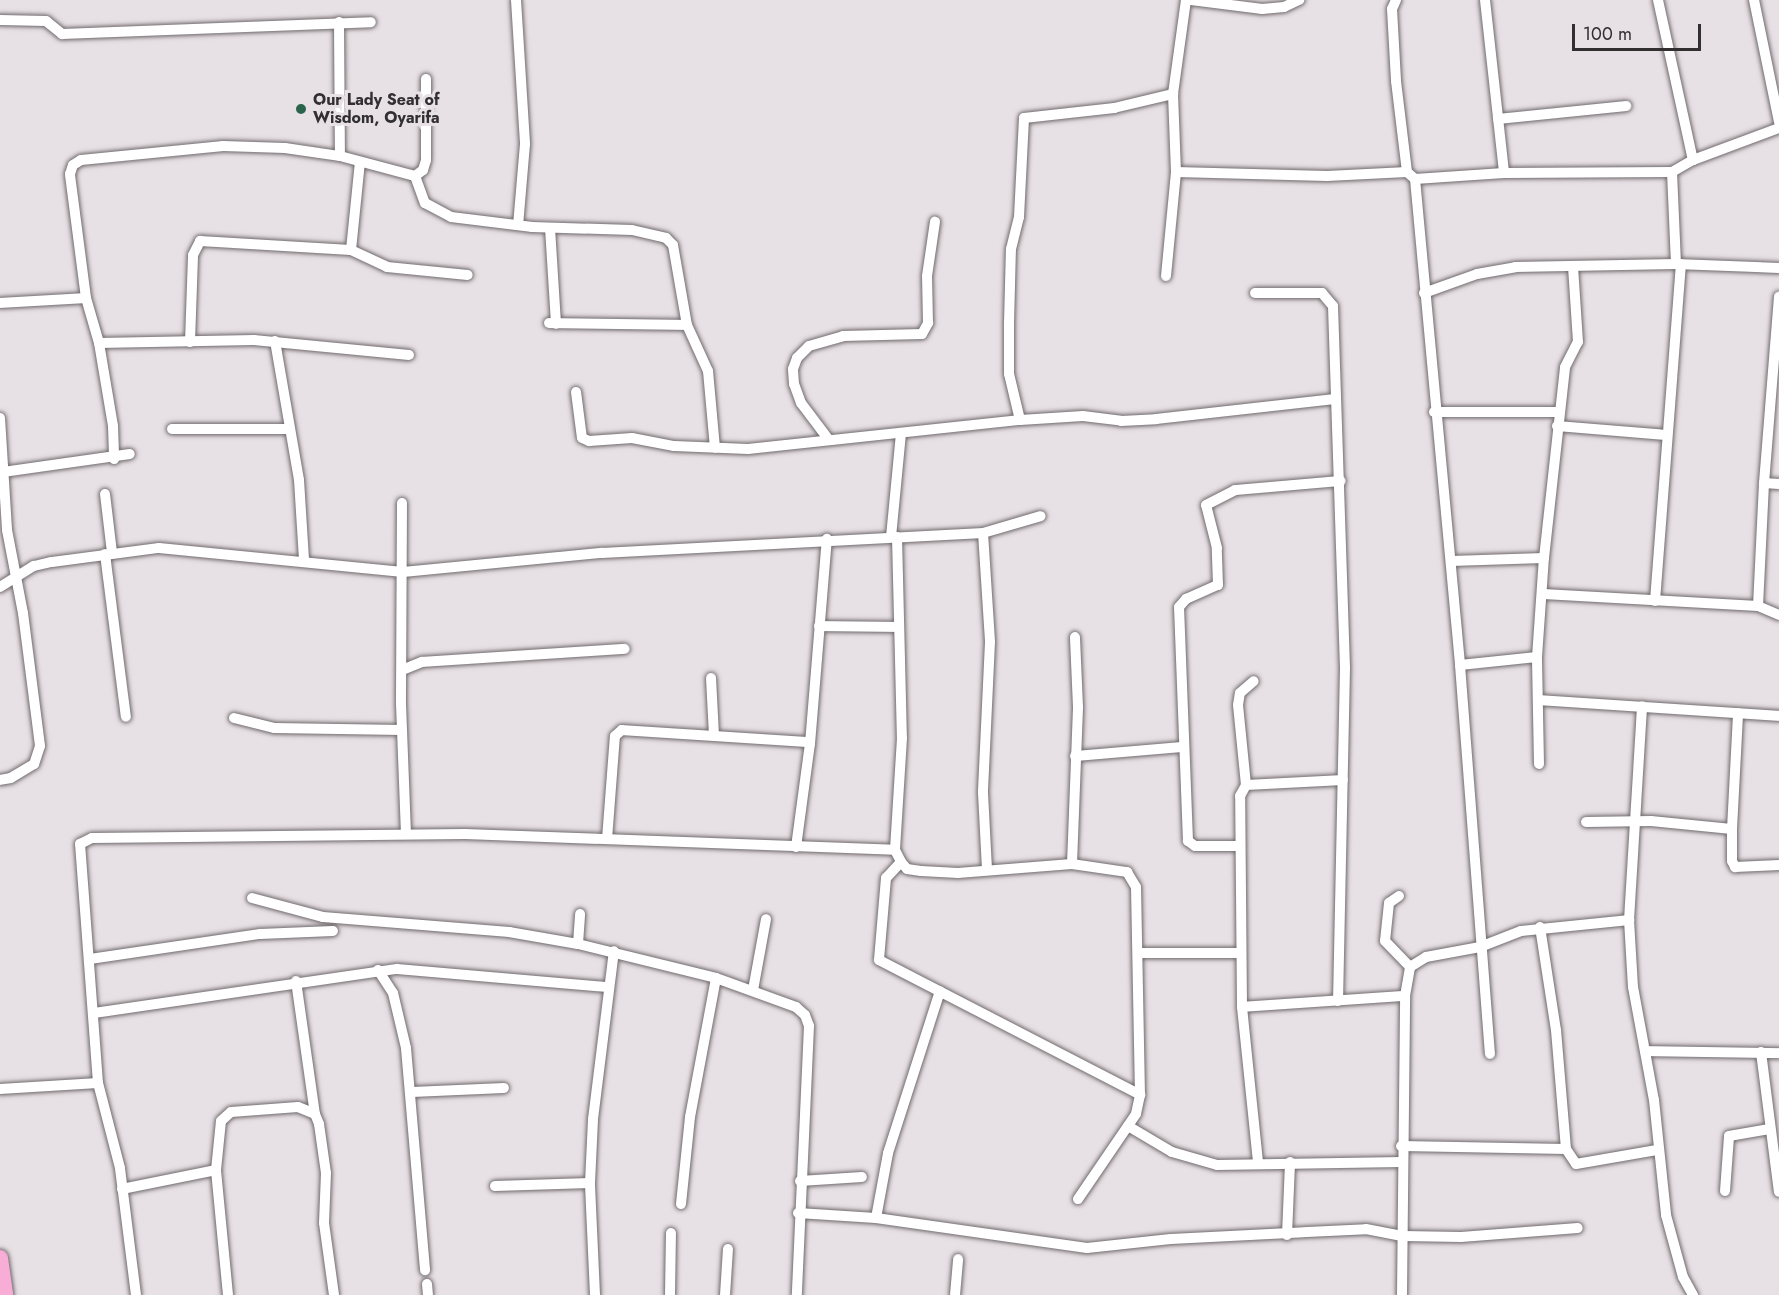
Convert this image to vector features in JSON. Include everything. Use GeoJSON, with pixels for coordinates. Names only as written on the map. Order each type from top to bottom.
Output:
{"type":"FeatureCollection","features":[{"type":"Feature","properties":{"kind":"highway"},"geometry":{"type":"LineString","coordinates":[[0,1257],[5,1295]]}},
{"type":"Feature","properties":{"kind":"street"},"geometry":{"type":"LineString","coordinates":[[516,0],[525,144],[518,225]]}},
{"type":"Feature","properties":{"kind":"street"},"geometry":{"type":"LineString","coordinates":[[1166,276],[1176,172],[1173,94],[1186,0]]}},
{"type":"Feature","properties":{"kind":"street"},"geometry":{"type":"LineString","coordinates":[[1191,0],[1269,9],[1299,0]]}},
{"type":"Feature","properties":{"kind":"street"},"geometry":{"type":"LineString","coordinates":[[1396,0],[1392,9],[1396,81],[1411,176],[1451,561],[1490,1054]]}},
{"type":"Feature","properties":{"kind":"street"},"geometry":{"type":"LineString","coordinates":[[1485,0],[1504,173]]}},
{"type":"Feature","properties":{"kind":"street"},"geometry":{"type":"LineString","coordinates":[[1658,0],[1693,160]]}},
{"type":"Feature","properties":{"kind":"street"},"geometry":{"type":"LineString","coordinates":[[1754,0],[1779,122]]}},
{"type":"Feature","properties":{"kind":"street"},"geometry":{"type":"LineString","coordinates":[[0,20],[46,21],[62,34],[371,22]]}},
{"type":"Feature","properties":{"kind":"street"},"geometry":{"type":"LineString","coordinates":[[339,22],[340,156]]}},
{"type":"Feature","properties":{"kind":"street"},"geometry":{"type":"LineString","coordinates":[[415,176],[423,170],[426,160],[426,79]]}},
{"type":"Feature","properties":{"kind":"street"},"geometry":{"type":"LineString","coordinates":[[1020,420],[1009,374],[1009,323],[1011,249],[1019,218],[1024,118],[1114,108],[1173,94]]}},
{"type":"Feature","properties":{"kind":"street"},"geometry":{"type":"LineString","coordinates":[[1498,119],[1626,106]]}},
{"type":"Feature","properties":{"kind":"street"},"geometry":{"type":"LineString","coordinates":[[1176,172],[1327,176],[1672,172],[1693,160],[1779,128]]}},
{"type":"Feature","properties":{"kind":"street"},"geometry":{"type":"LineString","coordinates":[[114,459],[113,426],[99,343],[86,298],[70,174],[81,160],[244,145],[340,156],[415,176]]}},
{"type":"Feature","properties":{"kind":"street"},"geometry":{"type":"LineString","coordinates":[[351,250],[360,162]]}},
{"type":"Feature","properties":{"kind":"street"},"geometry":{"type":"LineString","coordinates":[[1655,602],[1679,264],[1672,172]]}},
{"type":"Feature","properties":{"kind":"street"},"geometry":{"type":"LineString","coordinates":[[415,176],[425,203],[439,214],[550,228],[632,230],[666,238],[673,245],[687,325],[708,371],[715,448]]}},
{"type":"Feature","properties":{"kind":"street"},"geometry":{"type":"LineString","coordinates":[[829,440],[801,403],[794,384],[797,358],[809,346],[843,336],[922,334],[928,323],[927,276],[935,222]]}},
{"type":"Feature","properties":{"kind":"street"},"geometry":{"type":"LineString","coordinates":[[550,228],[552,323],[687,325]]}},
{"type":"Feature","properties":{"kind":"street"},"geometry":{"type":"LineString","coordinates":[[190,342],[193,255],[200,241],[351,250],[387,267],[468,275]]}},
{"type":"Feature","properties":{"kind":"street"},"geometry":{"type":"LineString","coordinates":[[1424,293],[1494,269],[1679,264],[1779,268]]}},
{"type":"Feature","properties":{"kind":"street"},"geometry":{"type":"LineString","coordinates":[[1539,764],[1537,657],[1544,594],[1544,558],[1565,367],[1577,348],[1573,267]]}},
{"type":"Feature","properties":{"kind":"street"},"geometry":{"type":"LineString","coordinates":[[1255,293],[1322,293],[1329,298],[1333,306],[1335,399],[1341,482],[1343,780],[1338,1001]]}},
{"type":"Feature","properties":{"kind":"street"},"geometry":{"type":"LineString","coordinates":[[1758,606],[1764,483],[1779,297]]}},
{"type":"Feature","properties":{"kind":"street"},"geometry":{"type":"LineString","coordinates":[[0,303],[86,298]]}},
{"type":"Feature","properties":{"kind":"street"},"geometry":{"type":"LineString","coordinates":[[99,343],[275,341],[409,355]]}},
{"type":"Feature","properties":{"kind":"street"},"geometry":{"type":"LineString","coordinates":[[275,341],[299,480],[304,560]]}},
{"type":"Feature","properties":{"kind":"street"},"geometry":{"type":"LineString","coordinates":[[576,392],[582,438],[590,441],[632,438],[715,448],[748,449],[1020,420],[1083,416],[1121,421],[1156,419],[1335,399]]}},
{"type":"Feature","properties":{"kind":"street"},"geometry":{"type":"LineString","coordinates":[[1434,412],[1559,412]]}},
{"type":"Feature","properties":{"kind":"street"},"geometry":{"type":"LineString","coordinates":[[0,418],[7,530],[17,576],[40,746],[34,764],[11,778],[0,780]]}},
{"type":"Feature","properties":{"kind":"street"},"geometry":{"type":"LineString","coordinates":[[1557,426],[1667,435]]}},
{"type":"Feature","properties":{"kind":"street"},"geometry":{"type":"LineString","coordinates":[[172,429],[290,429]]}},
{"type":"Feature","properties":{"kind":"street"},"geometry":{"type":"LineString","coordinates":[[901,434],[894,537],[902,738],[894,850],[907,869],[921,872],[1072,864],[1120,870],[1134,879],[1139,953],[1140,1095],[1128,1126],[1078,1199]]}},
{"type":"Feature","properties":{"kind":"street"},"geometry":{"type":"LineString","coordinates":[[3,472],[114,459],[130,454]]}},
{"type":"Feature","properties":{"kind":"street"},"geometry":{"type":"LineString","coordinates":[[1239,846],[1189,844],[1183,747],[1179,607],[1185,599],[1218,585],[1217,548],[1208,501],[1235,490],[1341,482]]}},
{"type":"Feature","properties":{"kind":"street"},"geometry":{"type":"LineString","coordinates":[[1764,483],[1779,484]]}},
{"type":"Feature","properties":{"kind":"street"},"geometry":{"type":"LineString","coordinates":[[105,494],[126,717]]}},
{"type":"Feature","properties":{"kind":"street"},"geometry":{"type":"LineString","coordinates":[[402,503],[402,730],[406,834]]}},
{"type":"Feature","properties":{"kind":"street"},"geometry":{"type":"LineString","coordinates":[[0,587],[17,576],[52,562],[159,548],[304,560],[403,572],[602,553],[983,532],[1041,516]]}},
{"type":"Feature","properties":{"kind":"street"},"geometry":{"type":"LineString","coordinates":[[983,532],[990,642],[982,793],[987,870]]}},
{"type":"Feature","properties":{"kind":"street"},"geometry":{"type":"LineString","coordinates":[[796,847],[810,742],[827,539]]}},
{"type":"Feature","properties":{"kind":"street"},"geometry":{"type":"LineString","coordinates":[[1451,561],[1544,558]]}},
{"type":"Feature","properties":{"kind":"street"},"geometry":{"type":"LineString","coordinates":[[1544,594],[1758,606],[1779,615]]}},
{"type":"Feature","properties":{"kind":"street"},"geometry":{"type":"LineString","coordinates":[[819,626],[898,627]]}},
{"type":"Feature","properties":{"kind":"street"},"geometry":{"type":"LineString","coordinates":[[1072,864],[1075,637]]}},
{"type":"Feature","properties":{"kind":"street"},"geometry":{"type":"LineString","coordinates":[[402,670],[422,662],[626,649]]}},
{"type":"Feature","properties":{"kind":"street"},"geometry":{"type":"LineString","coordinates":[[1460,665],[1537,657]]}},
{"type":"Feature","properties":{"kind":"street"},"geometry":{"type":"LineString","coordinates":[[711,678],[714,736]]}},
{"type":"Feature","properties":{"kind":"street"},"geometry":{"type":"LineString","coordinates":[[1254,681],[1240,693],[1238,705],[1246,786],[1240,796],[1239,846],[1242,1006],[1258,1162]]}},
{"type":"Feature","properties":{"kind":"street"},"geometry":{"type":"LineString","coordinates":[[1539,700],[1642,705],[1779,716]]}},
{"type":"Feature","properties":{"kind":"street"},"geometry":{"type":"LineString","coordinates":[[1642,705],[1638,821],[1629,920],[1633,987],[1657,1122],[1657,1150],[1666,1215],[1683,1276],[1693,1295]]}},
{"type":"Feature","properties":{"kind":"street"},"geometry":{"type":"LineString","coordinates":[[1738,713],[1732,861],[1735,867],[1779,865]]}},
{"type":"Feature","properties":{"kind":"street"},"geometry":{"type":"LineString","coordinates":[[234,718],[274,728],[402,730]]}},
{"type":"Feature","properties":{"kind":"street"},"geometry":{"type":"LineString","coordinates":[[607,839],[617,733],[810,742]]}},
{"type":"Feature","properties":{"kind":"street"},"geometry":{"type":"LineString","coordinates":[[1075,756],[1183,747]]}},
{"type":"Feature","properties":{"kind":"street"},"geometry":{"type":"LineString","coordinates":[[1246,786],[1343,780]]}},
{"type":"Feature","properties":{"kind":"street"},"geometry":{"type":"LineString","coordinates":[[1586,822],[1638,821],[1732,829]]}},
{"type":"Feature","properties":{"kind":"street"},"geometry":{"type":"LineString","coordinates":[[136,1295],[122,1189],[98,1083],[90,959],[79,856],[80,844],[92,838],[406,834],[894,850]]}},
{"type":"Feature","properties":{"kind":"street"},"geometry":{"type":"LineString","coordinates":[[901,862],[886,878],[879,960],[1140,1095]]}},
{"type":"Feature","properties":{"kind":"street"},"geometry":{"type":"LineString","coordinates":[[1399,896],[1389,903],[1385,941],[1410,967]]}},
{"type":"Feature","properties":{"kind":"street"},"geometry":{"type":"LineString","coordinates":[[252,898],[323,917],[509,932],[578,944],[717,978],[788,1002],[805,1015],[809,1026],[798,1213],[797,1295]]}},
{"type":"Feature","properties":{"kind":"street"},"geometry":{"type":"LineString","coordinates":[[578,944],[580,914]]}},
{"type":"Feature","properties":{"kind":"street"},"geometry":{"type":"LineString","coordinates":[[753,990],[766,919]]}},
{"type":"Feature","properties":{"kind":"street"},"geometry":{"type":"LineString","coordinates":[[1402,1295],[1401,1146],[1405,996],[1410,967],[1426,957],[1480,947],[1540,927],[1629,920]]}},
{"type":"Feature","properties":{"kind":"street"},"geometry":{"type":"LineString","coordinates":[[1540,927],[1556,1030],[1566,1149],[1576,1164],[1657,1150]]}},
{"type":"Feature","properties":{"kind":"street"},"geometry":{"type":"LineString","coordinates":[[90,959],[260,934],[333,931]]}},
{"type":"Feature","properties":{"kind":"street"},"geometry":{"type":"LineString","coordinates":[[595,1295],[590,1183],[608,987],[614,951]]}},
{"type":"Feature","properties":{"kind":"street"},"geometry":{"type":"LineString","coordinates":[[1139,953],[1240,953]]}},
{"type":"Feature","properties":{"kind":"street"},"geometry":{"type":"LineString","coordinates":[[94,1013],[378,970],[398,969],[608,987]]}},
{"type":"Feature","properties":{"kind":"street"},"geometry":{"type":"LineString","coordinates":[[393,993],[398,969]]}},
{"type":"Feature","properties":{"kind":"street"},"geometry":{"type":"LineString","coordinates":[[378,970],[393,993],[412,1092],[425,1270]]}},
{"type":"Feature","properties":{"kind":"street"},"geometry":{"type":"LineString","coordinates":[[681,1204],[690,1117],[717,978]]}},
{"type":"Feature","properties":{"kind":"street"},"geometry":{"type":"LineString","coordinates":[[296,981],[326,1173],[324,1223],[334,1295]]}},
{"type":"Feature","properties":{"kind":"street"},"geometry":{"type":"LineString","coordinates":[[876,1218],[888,1153],[940,992]]}},
{"type":"Feature","properties":{"kind":"street"},"geometry":{"type":"LineString","coordinates":[[1242,1006],[1405,996]]}},
{"type":"Feature","properties":{"kind":"street"},"geometry":{"type":"LineString","coordinates":[[1645,1051],[1779,1053]]}},
{"type":"Feature","properties":{"kind":"street"},"geometry":{"type":"LineString","coordinates":[[1761,1052],[1769,1129],[1779,1192]]}},
{"type":"Feature","properties":{"kind":"street"},"geometry":{"type":"LineString","coordinates":[[0,1089],[98,1083]]}},
{"type":"Feature","properties":{"kind":"street"},"geometry":{"type":"LineString","coordinates":[[412,1092],[504,1088]]}},
{"type":"Feature","properties":{"kind":"street"},"geometry":{"type":"LineString","coordinates":[[228,1295],[216,1170],[225,1114],[298,1107],[315,1114]]}},
{"type":"Feature","properties":{"kind":"street"},"geometry":{"type":"LineString","coordinates":[[1128,1126],[1172,1152],[1202,1162],[1402,1162]]}},
{"type":"Feature","properties":{"kind":"street"},"geometry":{"type":"LineString","coordinates":[[1725,1191],[1729,1136],[1769,1129]]}},
{"type":"Feature","properties":{"kind":"street"},"geometry":{"type":"LineString","coordinates":[[1401,1146],[1566,1149]]}},
{"type":"Feature","properties":{"kind":"street"},"geometry":{"type":"LineString","coordinates":[[1287,1235],[1290,1162]]}},
{"type":"Feature","properties":{"kind":"street"},"geometry":{"type":"LineString","coordinates":[[122,1189],[216,1170]]}},
{"type":"Feature","properties":{"kind":"street"},"geometry":{"type":"LineString","coordinates":[[800,1181],[862,1177]]}},
{"type":"Feature","properties":{"kind":"street"},"geometry":{"type":"LineString","coordinates":[[495,1186],[590,1183]]}},
{"type":"Feature","properties":{"kind":"street"},"geometry":{"type":"LineString","coordinates":[[798,1213],[876,1218],[1087,1248],[1171,1239],[1287,1235],[1366,1229],[1403,1236],[1461,1237],[1578,1228]]}},
{"type":"Feature","properties":{"kind":"street"},"geometry":{"type":"LineString","coordinates":[[669,1295],[671,1233]]}},
{"type":"Feature","properties":{"kind":"street"},"geometry":{"type":"LineString","coordinates":[[726,1295],[728,1249]]}},
{"type":"Feature","properties":{"kind":"street"},"geometry":{"type":"LineString","coordinates":[[955,1295],[958,1259]]}},
{"type":"Feature","properties":{"kind":"place","name":"Our Lady Seat of Wisdom, Oyarifa"},"geometry":{"type":"Point","coordinates":[301,109]}}]}
